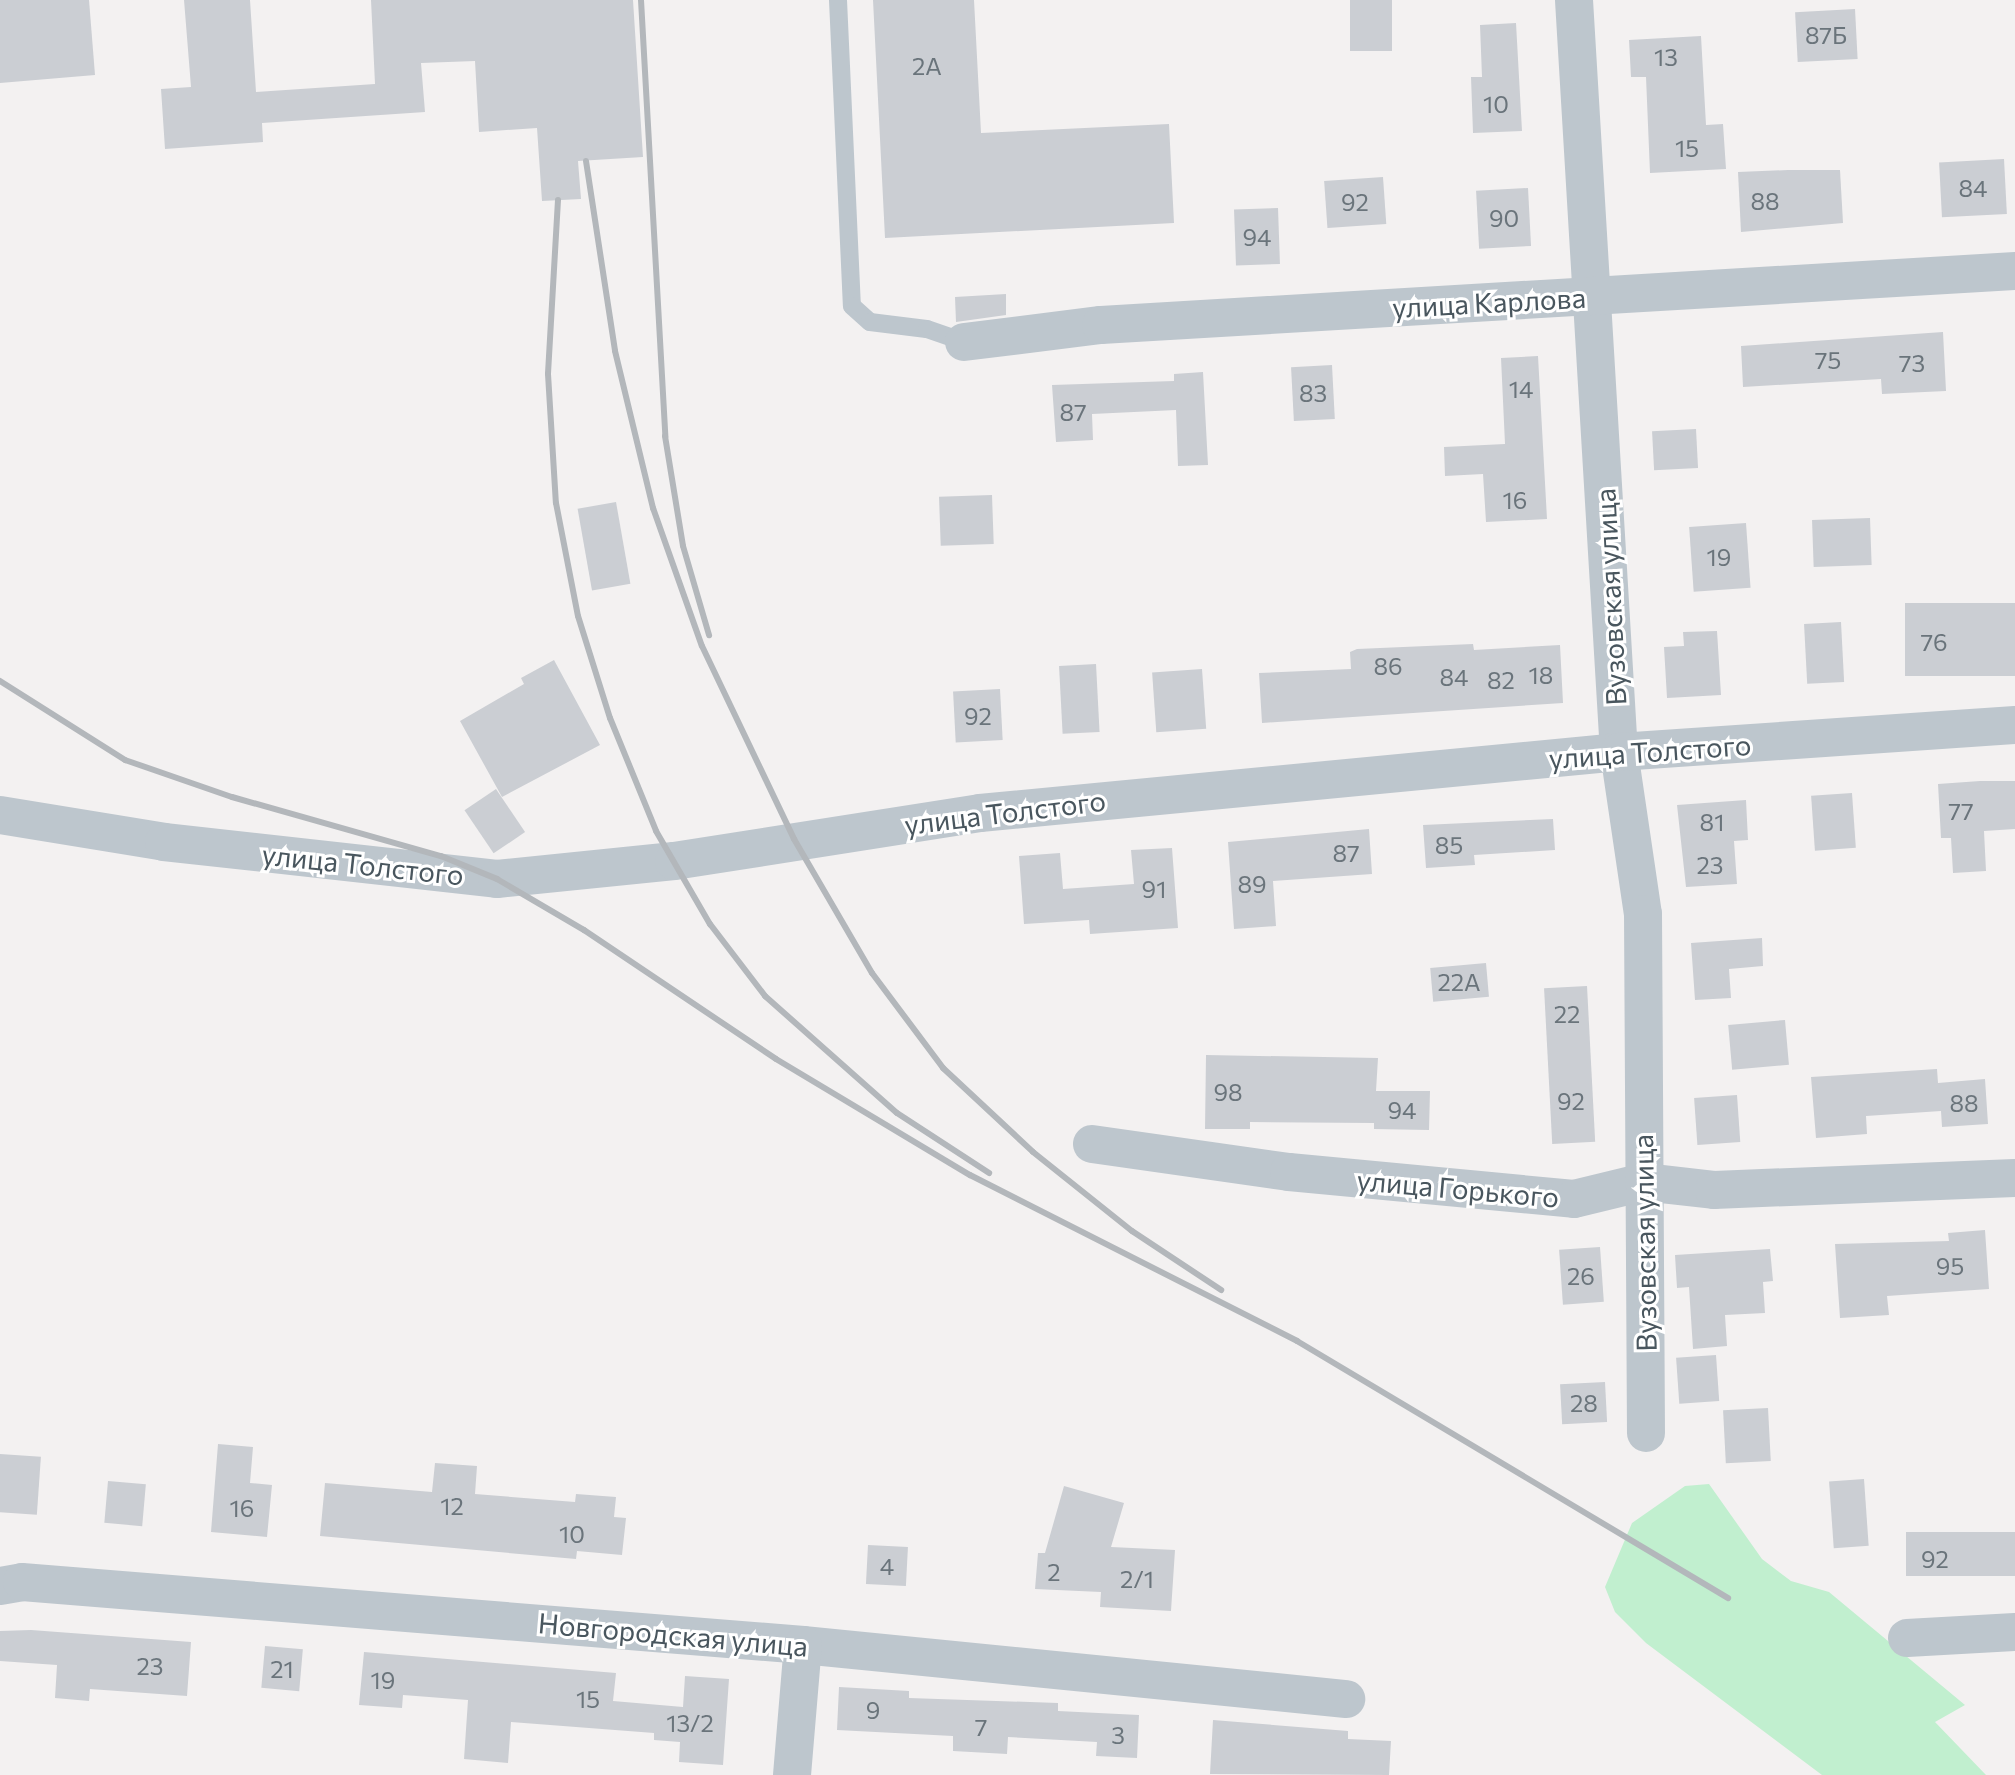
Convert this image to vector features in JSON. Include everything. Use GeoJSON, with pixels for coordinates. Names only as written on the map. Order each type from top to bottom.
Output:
{"type":"FeatureCollection","features":[{"type":"Feature","properties":{"kind":"street","name":"Вузовская улица"},"geometry":{"type":"LineString","coordinates":[[1574,0],[1619,752],[1643,914],[1646,1433]]}},
{"type":"Feature","properties":{"kind":"street","name":"улица Карлова"},"geometry":{"type":"LineString","coordinates":[[964,342],[1101,325],[2015,271]]}},
{"type":"Feature","properties":{"kind":"street","name":"улица Толстого"},"geometry":{"type":"LineString","coordinates":[[0,815],[164,842],[497,879],[674,861],[980,813],[1619,752],[2015,725]]}},
{"type":"Feature","properties":{"kind":"street","name":"улица Горького"},"geometry":{"type":"LineString","coordinates":[[1092,1144],[1289,1172],[1574,1199],[1644,1182],[1714,1190],[2015,1178]]}},
{"type":"Feature","properties":{"kind":"street","name":"Новгородская улица"},"geometry":{"type":"LineString","coordinates":[[0,1586],[22,1582],[803,1645],[1346,1699]]}},
{"type":"Feature","properties":{"kind":"street"},"geometry":{"type":"LineString","coordinates":[[1907,1638],[2015,1632]]}},
{"type":"Feature","properties":{"kind":"street"},"geometry":{"type":"LineString","coordinates":[[792,1775],[803,1645]]}},
{"type":"Feature","properties":{"kind":"lane"},"geometry":{"type":"LineString","coordinates":[[838,0],[852,306],[870,322],[927,329],[964,342]]}},
{"type":"Feature","properties":{"kind":"green space"},"geometry":{"type":"Polygon","coordinates":[[[1709,1484],[1762,1559],[1791,1581],[1829,1592],[1965,1705],[1935,1722],[1986,1775],[1822,1775],[1646,1643],[1615,1612],[1605,1587],[1632,1523],[1685,1486],[1709,1484]]]}},
{"type":"Feature","properties":{"kind":"building"},"geometry":{"type":"Polygon","coordinates":[[[0,0],[89,0],[95,75],[0,83],[0,0]]]}},
{"type":"Feature","properties":{"kind":"building"},"geometry":{"type":"Polygon","coordinates":[[[184,0],[250,0],[256,92],[375,84],[371,0],[633,0],[643,157],[578,161],[581,199],[542,201],[537,128],[479,132],[475,61],[421,63],[425,112],[262,123],[263,142],[165,149],[161,89],[191,87],[184,0]]]}},
{"type":"Feature","properties":{"kind":"building"},"geometry":{"type":"Polygon","coordinates":[[[873,0],[974,0],[981,133],[1169,124],[1174,223],[885,238],[873,0]]]}},
{"type":"Feature","properties":{"kind":"building"},"geometry":{"type":"Polygon","coordinates":[[[1350,0],[1392,0],[1392,51],[1350,51],[1350,0]]]}},
{"type":"Feature","properties":{"kind":"building"},"geometry":{"type":"Polygon","coordinates":[[[1855,9],[1858,59],[1798,62],[1795,12],[1855,9]]]}},
{"type":"Feature","properties":{"kind":"building"},"geometry":{"type":"Polygon","coordinates":[[[1516,23],[1522,131],[1473,133],[1471,77],[1482,77],[1480,25],[1516,23]]]}},
{"type":"Feature","properties":{"kind":"building"},"geometry":{"type":"Polygon","coordinates":[[[1701,36],[1706,125],[1723,124],[1726,169],[1650,173],[1646,77],[1631,77],[1629,40],[1701,36]]]}},
{"type":"Feature","properties":{"kind":"building"},"geometry":{"type":"Polygon","coordinates":[[[2004,159],[2007,214],[1942,217],[1939,162],[2004,159]]]}},
{"type":"Feature","properties":{"kind":"building"},"geometry":{"type":"Polygon","coordinates":[[[1840,170],[1843,223],[1741,232],[1738,172],[1840,170]]]}},
{"type":"Feature","properties":{"kind":"building"},"geometry":{"type":"Polygon","coordinates":[[[1383,177],[1386,224],[1327,228],[1324,181],[1383,177]]]}},
{"type":"Feature","properties":{"kind":"building"},"geometry":{"type":"Polygon","coordinates":[[[1528,188],[1531,246],[1479,249],[1476,191],[1528,188]]]}},
{"type":"Feature","properties":{"kind":"building"},"geometry":{"type":"Polygon","coordinates":[[[1278,208],[1280,264],[1236,266],[1234,210],[1278,208]]]}},
{"type":"Feature","properties":{"kind":"building"},"geometry":{"type":"Polygon","coordinates":[[[1006,294],[1006,315],[956,322],[955,297],[1006,294]]]}},
{"type":"Feature","properties":{"kind":"building"},"geometry":{"type":"Polygon","coordinates":[[[1943,332],[1946,391],[1882,394],[1881,379],[1743,387],[1741,346],[1943,332]]]}},
{"type":"Feature","properties":{"kind":"building"},"geometry":{"type":"Polygon","coordinates":[[[1538,356],[1547,519],[1486,522],[1483,474],[1445,476],[1444,447],[1505,444],[1501,358],[1538,356]]]}},
{"type":"Feature","properties":{"kind":"building"},"geometry":{"type":"Polygon","coordinates":[[[1332,365],[1335,419],[1294,421],[1291,367],[1332,365]]]}},
{"type":"Feature","properties":{"kind":"building"},"geometry":{"type":"Polygon","coordinates":[[[1203,372],[1208,465],[1178,466],[1176,410],[1092,414],[1093,440],[1056,442],[1052,385],[1174,381],[1174,374],[1203,372]]]}},
{"type":"Feature","properties":{"kind":"building"},"geometry":{"type":"Polygon","coordinates":[[[1696,429],[1698,468],[1654,470],[1652,431],[1696,429]]]}},
{"type":"Feature","properties":{"kind":"building"},"geometry":{"type":"Polygon","coordinates":[[[992,495],[994,544],[941,546],[939,497],[992,495]]]}},
{"type":"Feature","properties":{"kind":"building"},"geometry":{"type":"Polygon","coordinates":[[[616,502],[630,584],[592,591],[578,509],[616,502]]]}},
{"type":"Feature","properties":{"kind":"building"},"geometry":{"type":"Polygon","coordinates":[[[1870,518],[1872,565],[1814,567],[1812,520],[1870,518]]]}},
{"type":"Feature","properties":{"kind":"building"},"geometry":{"type":"Polygon","coordinates":[[[1746,523],[1751,588],[1694,592],[1689,527],[1746,523]]]}},
{"type":"Feature","properties":{"kind":"building"},"geometry":{"type":"Polygon","coordinates":[[[1905,603],[2015,603],[2015,676],[1905,676],[1905,603]]]}},
{"type":"Feature","properties":{"kind":"building"},"geometry":{"type":"Polygon","coordinates":[[[1841,622],[1844,682],[1807,684],[1804,624],[1841,622]]]}},
{"type":"Feature","properties":{"kind":"building"},"geometry":{"type":"Polygon","coordinates":[[[1717,631],[1721,695],[1667,698],[1664,647],[1684,646],[1683,632],[1717,631]]]}},
{"type":"Feature","properties":{"kind":"building"},"geometry":{"type":"Polygon","coordinates":[[[1473,644],[1474,650],[1560,645],[1563,703],[1262,723],[1259,673],[1351,669],[1350,652],[1357,649],[1473,644]]]}},
{"type":"Feature","properties":{"kind":"building"},"geometry":{"type":"Polygon","coordinates":[[[554,660],[600,745],[502,797],[460,721],[524,684],[521,678],[554,660]]]}},
{"type":"Feature","properties":{"kind":"building"},"geometry":{"type":"Polygon","coordinates":[[[1096,664],[1100,732],[1063,734],[1059,666],[1096,664]]]}},
{"type":"Feature","properties":{"kind":"building"},"geometry":{"type":"Polygon","coordinates":[[[1202,669],[1206,729],[1156,732],[1152,672],[1202,669]]]}},
{"type":"Feature","properties":{"kind":"building"},"geometry":{"type":"Polygon","coordinates":[[[1000,689],[1003,740],[956,742],[953,691],[1000,689]]]}},
{"type":"Feature","properties":{"kind":"building"},"geometry":{"type":"Polygon","coordinates":[[[2015,781],[2015,829],[1984,831],[1986,871],[1953,873],[1951,838],[1941,838],[1938,784],[2015,781]]]}},
{"type":"Feature","properties":{"kind":"building"},"geometry":{"type":"Polygon","coordinates":[[[496,789],[525,832],[494,853],[464,810],[496,789]]]}},
{"type":"Feature","properties":{"kind":"building"},"geometry":{"type":"Polygon","coordinates":[[[1852,793],[1856,848],[1815,851],[1811,796],[1852,793]]]}},
{"type":"Feature","properties":{"kind":"building"},"geometry":{"type":"Polygon","coordinates":[[[1746,800],[1748,840],[1734,841],[1737,884],[1686,887],[1677,805],[1746,800]]]}},
{"type":"Feature","properties":{"kind":"building"},"geometry":{"type":"Polygon","coordinates":[[[1553,819],[1555,850],[1474,855],[1475,865],[1426,868],[1423,825],[1553,819]]]}},
{"type":"Feature","properties":{"kind":"building"},"geometry":{"type":"Polygon","coordinates":[[[1369,829],[1372,874],[1273,881],[1276,926],[1234,929],[1228,842],[1369,829]]]}},
{"type":"Feature","properties":{"kind":"building"},"geometry":{"type":"Polygon","coordinates":[[[1172,848],[1178,928],[1090,934],[1089,920],[1024,924],[1019,856],[1060,853],[1063,889],[1134,884],[1131,850],[1172,848]]]}},
{"type":"Feature","properties":{"kind":"building"},"geometry":{"type":"Polygon","coordinates":[[[1762,938],[1763,966],[1729,969],[1731,998],[1695,1000],[1691,943],[1762,938]]]}},
{"type":"Feature","properties":{"kind":"building"},"geometry":{"type":"Polygon","coordinates":[[[1486,963],[1489,997],[1433,1002],[1430,968],[1486,963]]]}},
{"type":"Feature","properties":{"kind":"building"},"geometry":{"type":"Polygon","coordinates":[[[1587,986],[1595,1142],[1552,1144],[1544,988],[1587,986]]]}},
{"type":"Feature","properties":{"kind":"building"},"geometry":{"type":"Polygon","coordinates":[[[1785,1020],[1789,1065],[1732,1070],[1728,1025],[1785,1020]]]}},
{"type":"Feature","properties":{"kind":"building"},"geometry":{"type":"Polygon","coordinates":[[[1206,1055],[1378,1058],[1376,1091],[1430,1091],[1429,1130],[1374,1129],[1374,1123],[1250,1122],[1250,1129],[1205,1129],[1206,1055]]]}},
{"type":"Feature","properties":{"kind":"building"},"geometry":{"type":"Polygon","coordinates":[[[1937,1069],[1938,1083],[1985,1079],[1988,1124],[1942,1127],[1941,1111],[1866,1116],[1867,1134],[1816,1138],[1811,1077],[1937,1069]]]}},
{"type":"Feature","properties":{"kind":"building"},"geometry":{"type":"Polygon","coordinates":[[[1737,1095],[1740,1142],[1697,1145],[1694,1098],[1737,1095]]]}},
{"type":"Feature","properties":{"kind":"building"},"geometry":{"type":"Polygon","coordinates":[[[1985,1230],[1989,1289],[1887,1296],[1889,1315],[1840,1318],[1835,1244],[1949,1241],[1948,1233],[1985,1230]]]}},
{"type":"Feature","properties":{"kind":"building"},"geometry":{"type":"Polygon","coordinates":[[[1600,1247],[1604,1302],[1563,1305],[1559,1250],[1600,1247]]]}},
{"type":"Feature","properties":{"kind":"building"},"geometry":{"type":"Polygon","coordinates":[[[1770,1249],[1773,1281],[1763,1282],[1765,1313],[1725,1315],[1727,1346],[1693,1349],[1689,1287],[1677,1288],[1675,1255],[1770,1249]]]}},
{"type":"Feature","properties":{"kind":"building"},"geometry":{"type":"Polygon","coordinates":[[[1716,1355],[1719,1401],[1679,1404],[1676,1358],[1716,1355]]]}},
{"type":"Feature","properties":{"kind":"building"},"geometry":{"type":"Polygon","coordinates":[[[1605,1382],[1607,1422],[1562,1424],[1560,1384],[1605,1382]]]}},
{"type":"Feature","properties":{"kind":"building"},"geometry":{"type":"Polygon","coordinates":[[[1768,1408],[1771,1461],[1726,1463],[1723,1410],[1768,1408]]]}},
{"type":"Feature","properties":{"kind":"building"},"geometry":{"type":"Polygon","coordinates":[[[218,1444],[253,1447],[250,1483],[272,1485],[267,1537],[211,1532],[218,1444]]]}},
{"type":"Feature","properties":{"kind":"building"},"geometry":{"type":"Polygon","coordinates":[[[0,1454],[41,1457],[37,1515],[0,1512],[0,1454]]]}},
{"type":"Feature","properties":{"kind":"building"},"geometry":{"type":"Polygon","coordinates":[[[435,1463],[477,1466],[475,1494],[575,1502],[576,1494],[616,1497],[614,1517],[626,1518],[622,1555],[577,1551],[576,1559],[320,1536],[325,1483],[432,1492],[435,1463]]]}},
{"type":"Feature","properties":{"kind":"building"},"geometry":{"type":"Polygon","coordinates":[[[1864,1479],[1869,1546],[1834,1548],[1829,1481],[1864,1479]]]}},
{"type":"Feature","properties":{"kind":"building"},"geometry":{"type":"Polygon","coordinates":[[[108,1481],[146,1484],[142,1526],[104,1523],[108,1481]]]}},
{"type":"Feature","properties":{"kind":"building"},"geometry":{"type":"Polygon","coordinates":[[[1064,1486],[1124,1503],[1111,1547],[1175,1550],[1171,1611],[1100,1607],[1101,1592],[1035,1589],[1038,1553],[1045,1553],[1064,1486]]]}},
{"type":"Feature","properties":{"kind":"building"},"geometry":{"type":"Polygon","coordinates":[[[1906,1532],[2015,1532],[2015,1576],[1906,1576],[1906,1532]]]}},
{"type":"Feature","properties":{"kind":"building"},"geometry":{"type":"Polygon","coordinates":[[[868,1545],[908,1547],[906,1586],[866,1584],[868,1545]]]}},
{"type":"Feature","properties":{"kind":"building"},"geometry":{"type":"Polygon","coordinates":[[[31,1630],[191,1642],[187,1696],[90,1689],[89,1701],[55,1698],[57,1665],[0,1661],[0,1631],[31,1630]]]}},
{"type":"Feature","properties":{"kind":"building"},"geometry":{"type":"Polygon","coordinates":[[[265,1646],[303,1649],[299,1691],[261,1688],[265,1646]]]}},
{"type":"Feature","properties":{"kind":"building"},"geometry":{"type":"Polygon","coordinates":[[[364,1652],[616,1673],[613,1701],[683,1707],[685,1676],[729,1679],[723,1765],[679,1762],[680,1742],[654,1740],[654,1733],[511,1722],[508,1763],[464,1759],[468,1700],[403,1695],[402,1708],[359,1705],[364,1652]]]}},
{"type":"Feature","properties":{"kind":"building"},"geometry":{"type":"Polygon","coordinates":[[[839,1687],[909,1691],[909,1698],[1058,1703],[1058,1711],[1139,1715],[1137,1758],[1096,1756],[1097,1742],[1008,1737],[1007,1754],[953,1751],[953,1736],[837,1730],[839,1687]]]}},
{"type":"Feature","properties":{"kind":"building"},"geometry":{"type":"Polygon","coordinates":[[[1213,1720],[1348,1731],[1348,1739],[1391,1741],[1389,1775],[1210,1774],[1213,1720]]]}},
{"type":"Feature","properties":{"kind":"railway"},"geometry":{"type":"LineString","coordinates":[[641,0],[665,436],[683,546],[709,635]]}},
{"type":"Feature","properties":{"kind":"railway"},"geometry":{"type":"LineString","coordinates":[[586,161],[615,351],[653,508],[702,646],[794,839],[872,973],[943,1068],[1033,1152],[1132,1231],[1221,1290]]}},
{"type":"Feature","properties":{"kind":"railway"},"geometry":{"type":"LineString","coordinates":[[558,200],[548,374],[556,503],[578,616],[610,718],[656,831],[710,924],[765,996],[897,1113],[989,1173]]}},
{"type":"Feature","properties":{"kind":"railway"},"geometry":{"type":"LineString","coordinates":[[0,681],[125,760],[232,797],[441,856],[497,879],[584,930],[776,1059],[970,1175],[1297,1341],[1728,1598]]}}]}
